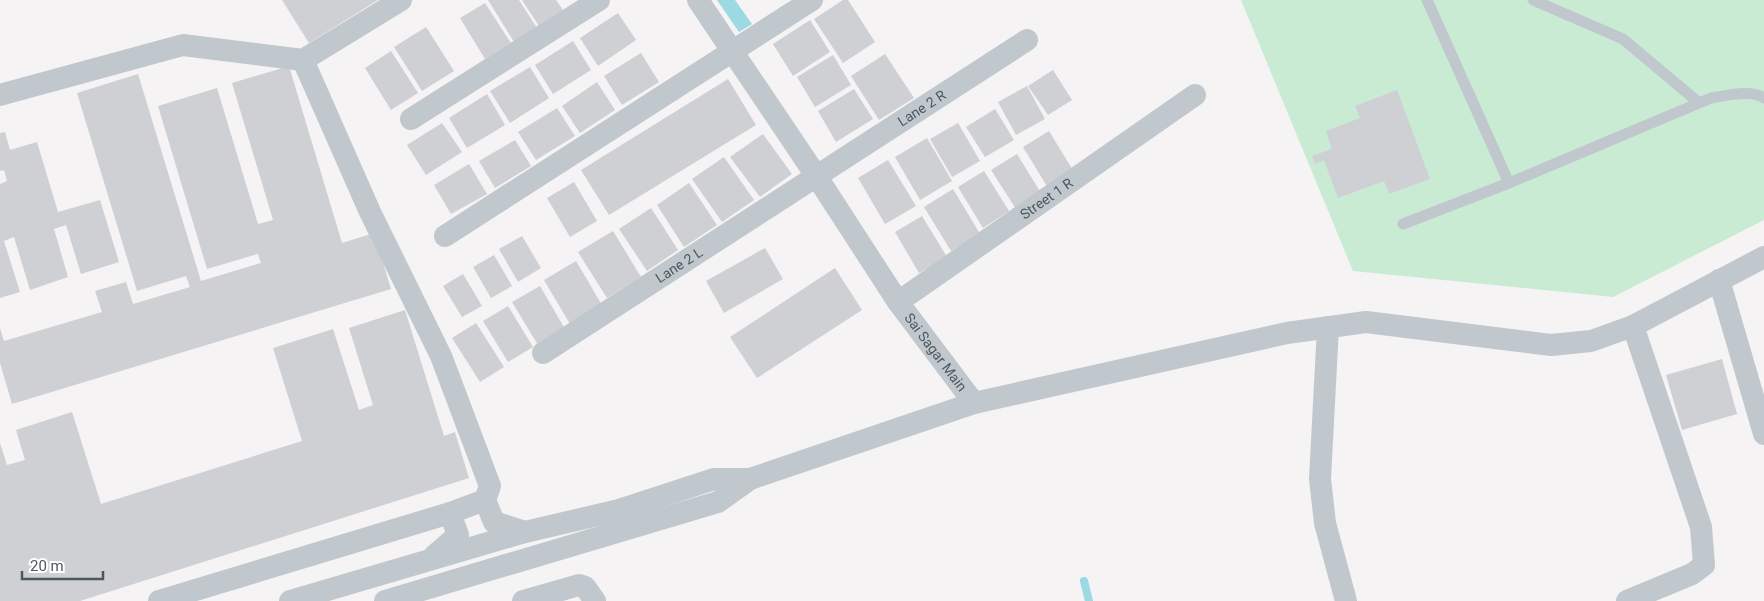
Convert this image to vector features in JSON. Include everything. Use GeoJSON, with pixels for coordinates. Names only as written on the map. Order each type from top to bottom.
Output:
{"type":"FeatureCollection","features":[{"type":"Feature","properties":{"kind":"street"},"geometry":{"type":"LineString","coordinates":[[0,95],[183,45],[302,60],[401,0]]}},
{"type":"Feature","properties":{"kind":"street"},"geometry":{"type":"LineString","coordinates":[[412,119],[599,0]]}},
{"type":"Feature","properties":{"kind":"street","name":"Sai Sagar Main"},"geometry":{"type":"LineString","coordinates":[[698,0],[898,302],[974,403]]}},
{"type":"Feature","properties":{"kind":"street"},"geometry":{"type":"LineString","coordinates":[[445,236],[812,0]]}},
{"type":"Feature","properties":{"kind":"street","name":"Lane 2 R"},"geometry":{"type":"LineString","coordinates":[[817,177],[1026,40]]}},
{"type":"Feature","properties":{"kind":"street"},"geometry":{"type":"LineString","coordinates":[[302,60],[370,212],[441,356],[490,486],[485,500],[494,522],[525,532]]}},
{"type":"Feature","properties":{"kind":"street","name":"Street 1 R"},"geometry":{"type":"LineString","coordinates":[[898,302],[1194,95]]}},
{"type":"Feature","properties":{"kind":"street","name":"Lane 2 L"},"geometry":{"type":"LineString","coordinates":[[543,354],[817,177]]}},
{"type":"Feature","properties":{"kind":"street"},"geometry":{"type":"LineString","coordinates":[[290,601],[431,558],[525,532],[622,520],[718,502],[750,479],[974,403],[1288,333],[1366,322],[1550,345],[1592,341],[1633,326],[1764,257]]}},
{"type":"Feature","properties":{"kind":"street"},"geometry":{"type":"LineString","coordinates":[[1719,280],[1764,434]]}},
{"type":"Feature","properties":{"kind":"street"},"geometry":{"type":"LineString","coordinates":[[1627,601],[1692,574],[1704,565],[1701,527],[1633,326]]}},
{"type":"Feature","properties":{"kind":"street"},"geometry":{"type":"LineString","coordinates":[[1328,327],[1320,479],[1325,523],[1346,601]]}},
{"type":"Feature","properties":{"kind":"street"},"geometry":{"type":"LineString","coordinates":[[159,601],[450,513],[485,500]]}},
{"type":"Feature","properties":{"kind":"street"},"geometry":{"type":"LineString","coordinates":[[431,558],[458,535],[450,513]]}},
{"type":"Feature","properties":{"kind":"street"},"geometry":{"type":"LineString","coordinates":[[382,574],[387,600],[413,597],[622,520]]}},
{"type":"Feature","properties":{"kind":"street"},"geometry":{"type":"LineString","coordinates":[[523,601],[579,585],[585,587],[595,601]]}},
{"type":"Feature","properties":{"kind":"lane"},"geometry":{"type":"LineString","coordinates":[[1427,0],[1509,183]]}},
{"type":"Feature","properties":{"kind":"lane"},"geometry":{"type":"LineString","coordinates":[[1533,0],[1622,39],[1698,102]]}},
{"type":"Feature","properties":{"kind":"lane"},"geometry":{"type":"LineString","coordinates":[[1403,224],[1509,183],[1698,102],[1736,94],[1760,95],[1764,98]]}},
{"type":"Feature","properties":{"kind":"green space"},"geometry":{"type":"Polygon","coordinates":[[[1241,0],[1764,0],[1764,220],[1613,297],[1353,271],[1241,0]]]}},
{"type":"Feature","properties":{"kind":"water"},"geometry":{"type":"Polygon","coordinates":[[[717,0],[735,0],[752,24],[739,32],[717,0]]]}},
{"type":"Feature","properties":{"kind":"building"},"geometry":{"type":"Polygon","coordinates":[[[282,0],[378,0],[309,43],[282,0]]]}},
{"type":"Feature","properties":{"kind":"building"},"geometry":{"type":"Polygon","coordinates":[[[488,0],[519,0],[537,28],[514,42],[488,0]]]}},
{"type":"Feature","properties":{"kind":"building"},"geometry":{"type":"Polygon","coordinates":[[[522,0],[556,0],[563,10],[539,26],[522,0]]]}},
{"type":"Feature","properties":{"kind":"building"},"geometry":{"type":"Polygon","coordinates":[[[843,0],[848,0],[875,42],[843,63],[814,19],[843,0]]]}},
{"type":"Feature","properties":{"kind":"building"},"geometry":{"type":"Polygon","coordinates":[[[485,3],[511,43],[485,59],[460,18],[485,3]]]}},
{"type":"Feature","properties":{"kind":"building"},"geometry":{"type":"Polygon","coordinates":[[[618,13],[636,40],[598,66],[580,38],[618,13]]]}},
{"type":"Feature","properties":{"kind":"building"},"geometry":{"type":"Polygon","coordinates":[[[810,20],[830,52],[793,76],[773,44],[810,20]]]}},
{"type":"Feature","properties":{"kind":"building"},"geometry":{"type":"Polygon","coordinates":[[[426,27],[454,71],[422,91],[394,47],[426,27]]]}},
{"type":"Feature","properties":{"kind":"building"},"geometry":{"type":"Polygon","coordinates":[[[573,41],[591,70],[553,94],[535,65],[573,41]]]}},
{"type":"Feature","properties":{"kind":"building"},"geometry":{"type":"Polygon","coordinates":[[[391,51],[418,93],[391,110],[365,68],[391,51]]]}},
{"type":"Feature","properties":{"kind":"building"},"geometry":{"type":"Polygon","coordinates":[[[641,53],[659,82],[622,105],[604,76],[641,53]]]}},
{"type":"Feature","properties":{"kind":"building"},"geometry":{"type":"Polygon","coordinates":[[[885,54],[914,98],[879,120],[851,76],[885,54]]]}},
{"type":"Feature","properties":{"kind":"building"},"geometry":{"type":"Polygon","coordinates":[[[833,55],[851,85],[815,107],[797,77],[833,55]]]}},
{"type":"Feature","properties":{"kind":"building"},"geometry":{"type":"Polygon","coordinates":[[[289,66],[342,243],[374,233],[391,289],[12,404],[0,363],[0,328],[4,341],[102,312],[95,291],[126,282],[133,304],[190,287],[186,276],[137,291],[77,93],[138,74],[201,281],[261,263],[258,254],[207,269],[158,106],[217,88],[258,224],[273,220],[232,83],[289,66]]]}},
{"type":"Feature","properties":{"kind":"building"},"geometry":{"type":"Polygon","coordinates":[[[530,67],[549,98],[510,123],[490,91],[530,67]]]}},
{"type":"Feature","properties":{"kind":"building"},"geometry":{"type":"Polygon","coordinates":[[[1053,70],[1072,100],[1048,115],[1028,86],[1053,70]]]}},
{"type":"Feature","properties":{"kind":"building"},"geometry":{"type":"Polygon","coordinates":[[[728,79],[756,125],[609,215],[581,170],[728,79]]]}},
{"type":"Feature","properties":{"kind":"building"},"geometry":{"type":"Polygon","coordinates":[[[597,82],[615,110],[580,133],[562,106],[597,82]]]}},
{"type":"Feature","properties":{"kind":"building"},"geometry":{"type":"Polygon","coordinates":[[[1027,86],[1045,119],[1016,135],[998,102],[1027,86]]]}},
{"type":"Feature","properties":{"kind":"building"},"geometry":{"type":"Polygon","coordinates":[[[854,89],[873,119],[836,142],[818,111],[854,89]]]}},
{"type":"Feature","properties":{"kind":"building"},"geometry":{"type":"Polygon","coordinates":[[[1397,90],[1430,179],[1389,194],[1384,181],[1338,198],[1324,160],[1315,164],[1312,156],[1332,149],[1326,131],[1360,118],[1355,106],[1397,90]]]}},
{"type":"Feature","properties":{"kind":"building"},"geometry":{"type":"Polygon","coordinates":[[[487,94],[505,125],[467,148],[449,118],[487,94]]]}},
{"type":"Feature","properties":{"kind":"building"},"geometry":{"type":"Polygon","coordinates":[[[557,108],[575,136],[536,160],[518,132],[557,108]]]}},
{"type":"Feature","properties":{"kind":"building"},"geometry":{"type":"Polygon","coordinates":[[[995,109],[1014,140],[985,157],[966,127],[995,109]]]}},
{"type":"Feature","properties":{"kind":"building"},"geometry":{"type":"Polygon","coordinates":[[[442,123],[462,152],[426,175],[407,145],[442,123]]]}},
{"type":"Feature","properties":{"kind":"building"},"geometry":{"type":"Polygon","coordinates":[[[958,123],[980,161],[952,177],[930,139],[958,123]]]}},
{"type":"Feature","properties":{"kind":"building"},"geometry":{"type":"Polygon","coordinates":[[[1049,131],[1074,172],[1048,188],[1023,147],[1049,131]]]}},
{"type":"Feature","properties":{"kind":"building"},"geometry":{"type":"Polygon","coordinates":[[[5,132],[10,150],[37,142],[58,212],[100,200],[119,262],[81,274],[66,225],[54,229],[68,277],[30,290],[14,237],[4,241],[20,292],[0,298],[0,184],[7,181],[4,170],[0,171],[0,133],[5,132]]]}},
{"type":"Feature","properties":{"kind":"building"},"geometry":{"type":"Polygon","coordinates":[[[763,134],[792,174],[760,197],[730,157],[763,134]]]}},
{"type":"Feature","properties":{"kind":"building"},"geometry":{"type":"Polygon","coordinates":[[[927,138],[952,181],[920,200],[895,157],[927,138]]]}},
{"type":"Feature","properties":{"kind":"building"},"geometry":{"type":"Polygon","coordinates":[[[515,140],[531,166],[495,188],[479,161],[515,140]]]}},
{"type":"Feature","properties":{"kind":"building"},"geometry":{"type":"Polygon","coordinates":[[[1017,154],[1041,193],[1016,209],[991,170],[1017,154]]]}},
{"type":"Feature","properties":{"kind":"building"},"geometry":{"type":"Polygon","coordinates":[[[724,157],[754,200],[722,222],[692,179],[724,157]]]}},
{"type":"Feature","properties":{"kind":"building"},"geometry":{"type":"Polygon","coordinates":[[[888,160],[916,206],[885,224],[858,178],[888,160]]]}},
{"type":"Feature","properties":{"kind":"building"},"geometry":{"type":"Polygon","coordinates":[[[469,164],[487,194],[451,214],[434,185],[469,164]]]}},
{"type":"Feature","properties":{"kind":"building"},"geometry":{"type":"Polygon","coordinates":[[[984,171],[1009,211],[983,228],[958,187],[984,171]]]}},
{"type":"Feature","properties":{"kind":"building"},"geometry":{"type":"Polygon","coordinates":[[[574,182],[597,221],[570,237],[547,198],[574,182]]]}},
{"type":"Feature","properties":{"kind":"building"},"geometry":{"type":"Polygon","coordinates":[[[689,183],[717,225],[684,247],[657,205],[689,183]]]}},
{"type":"Feature","properties":{"kind":"building"},"geometry":{"type":"Polygon","coordinates":[[[953,189],[980,234],[951,251],[924,207],[953,189]]]}},
{"type":"Feature","properties":{"kind":"building"},"geometry":{"type":"Polygon","coordinates":[[[651,208],[678,250],[647,271],[619,229],[651,208]]]}},
{"type":"Feature","properties":{"kind":"building"},"geometry":{"type":"Polygon","coordinates":[[[922,216],[947,257],[919,273],[895,232],[922,216]]]}},
{"type":"Feature","properties":{"kind":"building"},"geometry":{"type":"Polygon","coordinates":[[[613,231],[641,277],[607,298],[578,252],[613,231]]]}},
{"type":"Feature","properties":{"kind":"building"},"geometry":{"type":"Polygon","coordinates":[[[522,236],[541,268],[518,282],[499,249],[522,236]]]}},
{"type":"Feature","properties":{"kind":"building"},"geometry":{"type":"Polygon","coordinates":[[[765,248],[783,279],[724,313],[706,281],[765,248]]]}},
{"type":"Feature","properties":{"kind":"building"},"geometry":{"type":"Polygon","coordinates":[[[494,255],[512,286],[491,298],[473,267],[494,255]]]}},
{"type":"Feature","properties":{"kind":"building"},"geometry":{"type":"Polygon","coordinates":[[[576,261],[602,305],[570,324],[544,280],[576,261]]]}},
{"type":"Feature","properties":{"kind":"building"},"geometry":{"type":"Polygon","coordinates":[[[835,268],[862,310],[757,378],[730,337],[835,268]]]}},
{"type":"Feature","properties":{"kind":"building"},"geometry":{"type":"Polygon","coordinates":[[[463,274],[482,306],[462,317],[443,286],[463,274]]]}},
{"type":"Feature","properties":{"kind":"building"},"geometry":{"type":"Polygon","coordinates":[[[540,286],[565,329],[538,345],[512,302],[540,286]]]}},
{"type":"Feature","properties":{"kind":"building"},"geometry":{"type":"Polygon","coordinates":[[[508,306],[533,347],[508,362],[483,321],[508,306]]]}},
{"type":"Feature","properties":{"kind":"building"},"geometry":{"type":"Polygon","coordinates":[[[405,310],[444,436],[455,432],[469,478],[80,601],[0,601],[0,443],[7,465],[25,460],[16,430],[72,412],[101,504],[302,441],[273,348],[333,329],[359,410],[373,405],[349,328],[405,310]]]}},
{"type":"Feature","properties":{"kind":"building"},"geometry":{"type":"Polygon","coordinates":[[[476,323],[504,367],[480,382],[452,338],[476,323]]]}},
{"type":"Feature","properties":{"kind":"building"},"geometry":{"type":"Polygon","coordinates":[[[1722,359],[1737,414],[1682,430],[1666,375],[1722,359]]]}},
{"type":"Feature","properties":{"kind":"waterway"},"geometry":{"type":"LineString","coordinates":[[1084,581],[1089,601]]}}]}
